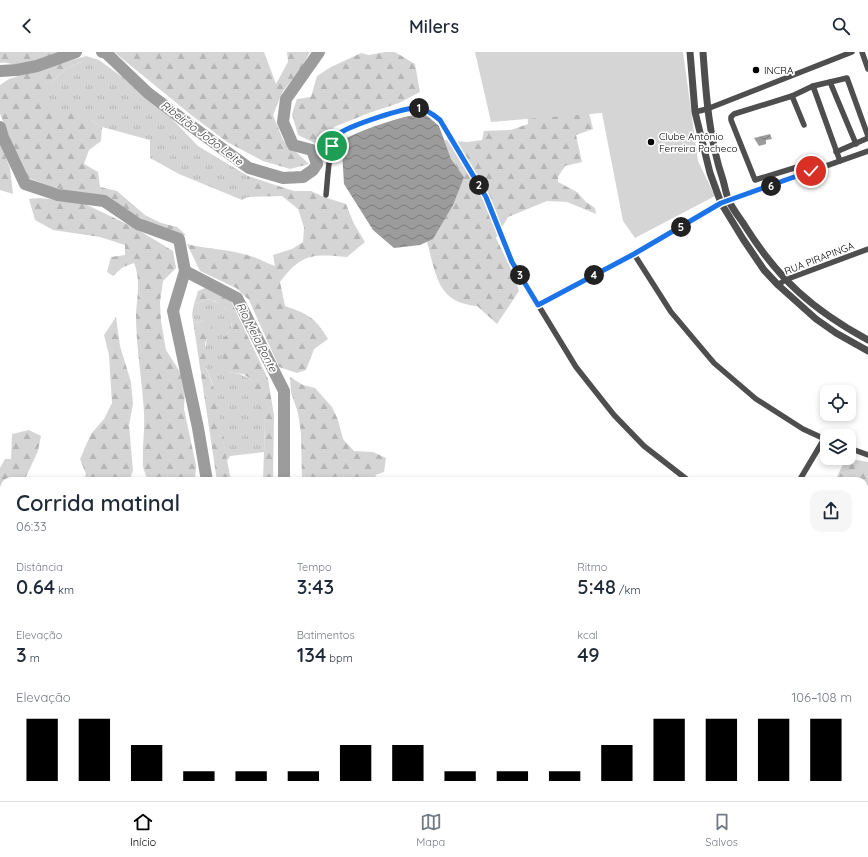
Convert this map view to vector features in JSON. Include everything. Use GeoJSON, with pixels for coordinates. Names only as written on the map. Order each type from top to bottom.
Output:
{"type":"FeatureCollection","features":[{"type":"Feature","properties":{"kind":"street"},"geometry":{"type":"LineString","coordinates":[[690,52],[695,112],[710,173],[721,203],[764,270],[778,285],[816,319],[836,333],[868,351]]}},
{"type":"Feature","properties":{"kind":"street"},"geometry":{"type":"LineString","coordinates":[[703,52],[707,109],[719,170],[729,201],[771,264],[785,280],[823,313],[842,326],[868,340]]}},
{"type":"Feature","properties":{"kind":"street"},"geometry":{"type":"LineString","coordinates":[[695,112],[707,109],[852,52]]}},
{"type":"Feature","properties":{"kind":"street"},"geometry":{"type":"LineString","coordinates":[[862,52],[868,69]]}},
{"type":"Feature","properties":{"kind":"street"},"geometry":{"type":"LineString","coordinates":[[811,171],[810,165],[804,165],[757,180],[753,178],[731,117],[734,114],[792,96],[813,86],[847,78],[868,137],[856,144],[836,152]]}},
{"type":"Feature","properties":{"kind":"street"},"geometry":{"type":"LineString","coordinates":[[830,82],[856,144]]}},
{"type":"Feature","properties":{"kind":"street"},"geometry":{"type":"LineString","coordinates":[[813,86],[840,161]]}},
{"type":"Feature","properties":{"kind":"street"},"geometry":{"type":"LineString","coordinates":[[792,96],[804,125]]}},
{"type":"Feature","properties":{"kind":"street"},"geometry":{"type":"LineString","coordinates":[[326,194],[332,146],[338,134],[348,128],[400,111],[418,108],[430,112],[440,120],[486,197],[512,262],[576,367],[614,415],[644,446],[684,477]]}},
{"type":"Feature","properties":{"kind":"street"},"geometry":{"type":"LineString","coordinates":[[538,305],[634,254],[721,203],[868,151]]}},
{"type":"Feature","properties":{"kind":"street"},"geometry":{"type":"LineString","coordinates":[[776,174],[784,176],[786,180]]}},
{"type":"Feature","properties":{"kind":"street","name":"RUA PIRAPINGA"},"geometry":{"type":"LineString","coordinates":[[778,285],[785,280],[868,249]]}},
{"type":"Feature","properties":{"kind":"street"},"geometry":{"type":"LineString","coordinates":[[634,254],[671,312],[714,362],[756,399],[803,429],[820,437]]}},
{"type":"Feature","properties":{"kind":"street"},"geometry":{"type":"LineString","coordinates":[[802,477],[820,449]]}},
{"type":"Feature","properties":{"kind":"street"},"geometry":{"type":"LineString","coordinates":[[856,451],[868,455]]}},
{"type":"Feature","properties":{"kind":"green space"},"geometry":{"type":"Polygon","coordinates":[[[0,52],[64,52],[48,59],[18,65],[4,62],[0,63],[0,52]]]}},
{"type":"Feature","properties":{"kind":"green space"},"geometry":{"type":"Polygon","coordinates":[[[114,52],[264,52],[276,84],[288,62],[287,52],[310,52],[300,70],[283,91],[273,115],[283,140],[309,164],[290,169],[263,161],[227,142],[114,52]]]}},
{"type":"Feature","properties":{"kind":"green space"},"geometry":{"type":"Polygon","coordinates":[[[395,52],[415,64],[420,92],[399,103],[334,127],[321,146],[298,135],[292,114],[297,99],[311,97],[317,76],[331,67],[361,53],[369,55],[395,52]]]}},
{"type":"Feature","properties":{"kind":"green space","name":"Clube Antônio Ferreira Pacheco"},"geometry":{"type":"Polygon","coordinates":[[[475,52],[683,52],[698,161],[715,196],[635,238],[623,221],[602,113],[491,122],[475,52]]]}},
{"type":"Feature","properties":{"kind":"green space"},"geometry":{"type":"Polygon","coordinates":[[[574,52],[593,129],[576,135],[582,162],[565,166],[558,177],[558,182],[577,192],[586,202],[595,208],[596,214],[567,202],[547,201],[508,217],[496,238],[514,275],[519,291],[497,324],[477,306],[464,304],[446,293],[436,276],[427,242],[464,177],[451,159],[444,140],[467,142],[482,140],[484,131],[511,130],[528,124],[526,100],[574,52]]]}},
{"type":"Feature","properties":{"kind":"green space"},"geometry":{"type":"Polygon","coordinates":[[[86,56],[99,60],[125,79],[172,119],[198,146],[248,176],[248,197],[242,200],[179,174],[150,158],[150,140],[102,127],[91,120],[54,114],[31,97],[66,69],[81,62],[86,56]]]}},
{"type":"Feature","properties":{"kind":"green space"},"geometry":{"type":"Polygon","coordinates":[[[86,56],[81,62],[66,69],[35,97],[50,103],[54,114],[65,109],[91,120],[102,127],[101,141],[89,150],[84,164],[98,172],[100,187],[117,191],[145,215],[161,223],[177,227],[187,236],[154,225],[122,208],[110,199],[74,193],[26,177],[0,114],[0,85],[9,79],[86,56]]]}},
{"type":"Feature","properties":{"kind":"green space"},"geometry":{"type":"Polygon","coordinates":[[[0,142],[10,168],[13,194],[0,190],[0,142]]]}},
{"type":"Feature","properties":{"kind":"green space"},"geometry":{"type":"Polygon","coordinates":[[[248,176],[294,191],[311,191],[346,204],[354,224],[365,242],[347,257],[317,256],[302,261],[295,265],[280,282],[285,306],[300,311],[310,317],[315,321],[328,339],[314,349],[306,370],[297,373],[279,367],[249,300],[236,288],[200,271],[187,244],[247,255],[275,266],[273,255],[292,249],[303,242],[304,227],[298,209],[282,196],[248,197],[248,176]]]}},
{"type":"Feature","properties":{"kind":"green space"},"geometry":{"type":"Polygon","coordinates":[[[40,198],[83,203],[135,228],[173,251],[176,268],[163,281],[160,302],[161,321],[166,350],[180,372],[185,390],[184,409],[196,465],[195,477],[147,477],[144,470],[144,412],[136,326],[138,288],[136,269],[134,263],[123,267],[113,276],[107,272],[111,257],[125,255],[125,245],[100,237],[53,230],[35,220],[29,199],[40,198]]]}},
{"type":"Feature","properties":{"kind":"green space"},"geometry":{"type":"Polygon","coordinates":[[[212,285],[222,295],[231,301],[268,379],[274,415],[273,477],[263,477],[265,422],[254,392],[252,380],[243,374],[228,372],[222,352],[223,338],[231,330],[232,320],[226,309],[215,301],[209,299],[194,304],[198,291],[212,285]]]}},
{"type":"Feature","properties":{"kind":"green space"},"geometry":{"type":"Polygon","coordinates":[[[209,299],[224,307],[231,316],[231,330],[223,338],[228,372],[240,374],[252,380],[265,422],[264,452],[230,456],[227,461],[212,383],[205,363],[205,348],[208,338],[204,320],[196,323],[192,314],[194,304],[209,299]]]}},
{"type":"Feature","properties":{"kind":"green space"},"geometry":{"type":"Polygon","coordinates":[[[192,314],[196,323],[204,320],[209,321],[213,332],[205,343],[206,368],[213,386],[230,477],[216,477],[192,314]]]}},
{"type":"Feature","properties":{"kind":"green space"},"geometry":{"type":"Polygon","coordinates":[[[116,317],[120,346],[131,382],[133,404],[129,425],[133,471],[131,477],[85,477],[86,474],[80,459],[91,434],[104,419],[112,403],[109,355],[104,335],[116,317]]]}},
{"type":"Feature","properties":{"kind":"green space"},"geometry":{"type":"Polygon","coordinates":[[[290,377],[303,385],[315,388],[332,407],[338,420],[343,439],[354,451],[373,452],[386,458],[384,472],[375,475],[377,477],[302,477],[301,433],[298,413],[291,392],[290,377]]]}},
{"type":"Feature","properties":{"kind":"green space"},"geometry":{"type":"Polygon","coordinates":[[[29,430],[41,436],[38,451],[26,477],[0,477],[0,468],[5,459],[11,459],[12,434],[29,430]]]}},
{"type":"Feature","properties":{"kind":"green space"},"geometry":{"type":"Polygon","coordinates":[[[856,460],[868,462],[868,477],[837,477],[843,465],[856,465],[856,460]]]}},
{"type":"Feature","properties":{"kind":"water"},"geometry":{"type":"Polygon","coordinates":[[[424,113],[439,126],[451,159],[464,177],[453,205],[433,239],[420,245],[394,248],[373,230],[344,184],[342,151],[346,138],[384,123],[424,113]]]}},
{"type":"Feature","properties":{"kind":"water"},"geometry":{"type":"Polygon","coordinates":[[[770,134],[772,139],[766,140],[766,144],[759,146],[754,138],[770,134]]]}},
{"type":"Feature","properties":{"kind":"waterway","name":"Ribeirão João Leite"},"geometry":{"type":"LineString","coordinates":[[0,71],[17,70],[37,66],[76,52]]}},
{"type":"Feature","properties":{"kind":"waterway","name":"Ribeirão João Leite"},"geometry":{"type":"LineString","coordinates":[[102,52],[106,53],[148,93],[249,168],[283,178],[303,177],[313,170],[317,164],[312,150],[293,145],[283,122],[286,99],[319,52]]}},
{"type":"Feature","properties":{"kind":"waterway","name":"Ribeirão João Leite"},"geometry":{"type":"LineString","coordinates":[[0,127],[3,137],[25,184],[58,195],[104,201],[138,224],[179,239],[185,271],[173,311],[198,428],[206,477]]}},
{"type":"Feature","properties":{"kind":"waterway","name":"Rio Meia Ponte"},"geometry":{"type":"LineString","coordinates":[[185,271],[237,298],[284,391],[284,477]]}},
{"type":"Feature","properties":{"kind":"place","name":"INCRA"},"geometry":{"type":"Point","coordinates":[756,70]}},
{"type":"Feature","properties":{"kind":"place","name":"Clube Antônio Ferreira Pacheco"},"geometry":{"type":"Point","coordinates":[651,142]}},
{"type":"Feature","properties":{"kind":"route"},"geometry":{"type":"LineString","coordinates":[[332,146],[338,134],[348,128],[400,111],[418,108],[430,112],[440,120],[486,197],[512,262],[538,305],[634,254],[721,203],[811,171]]}}]}
